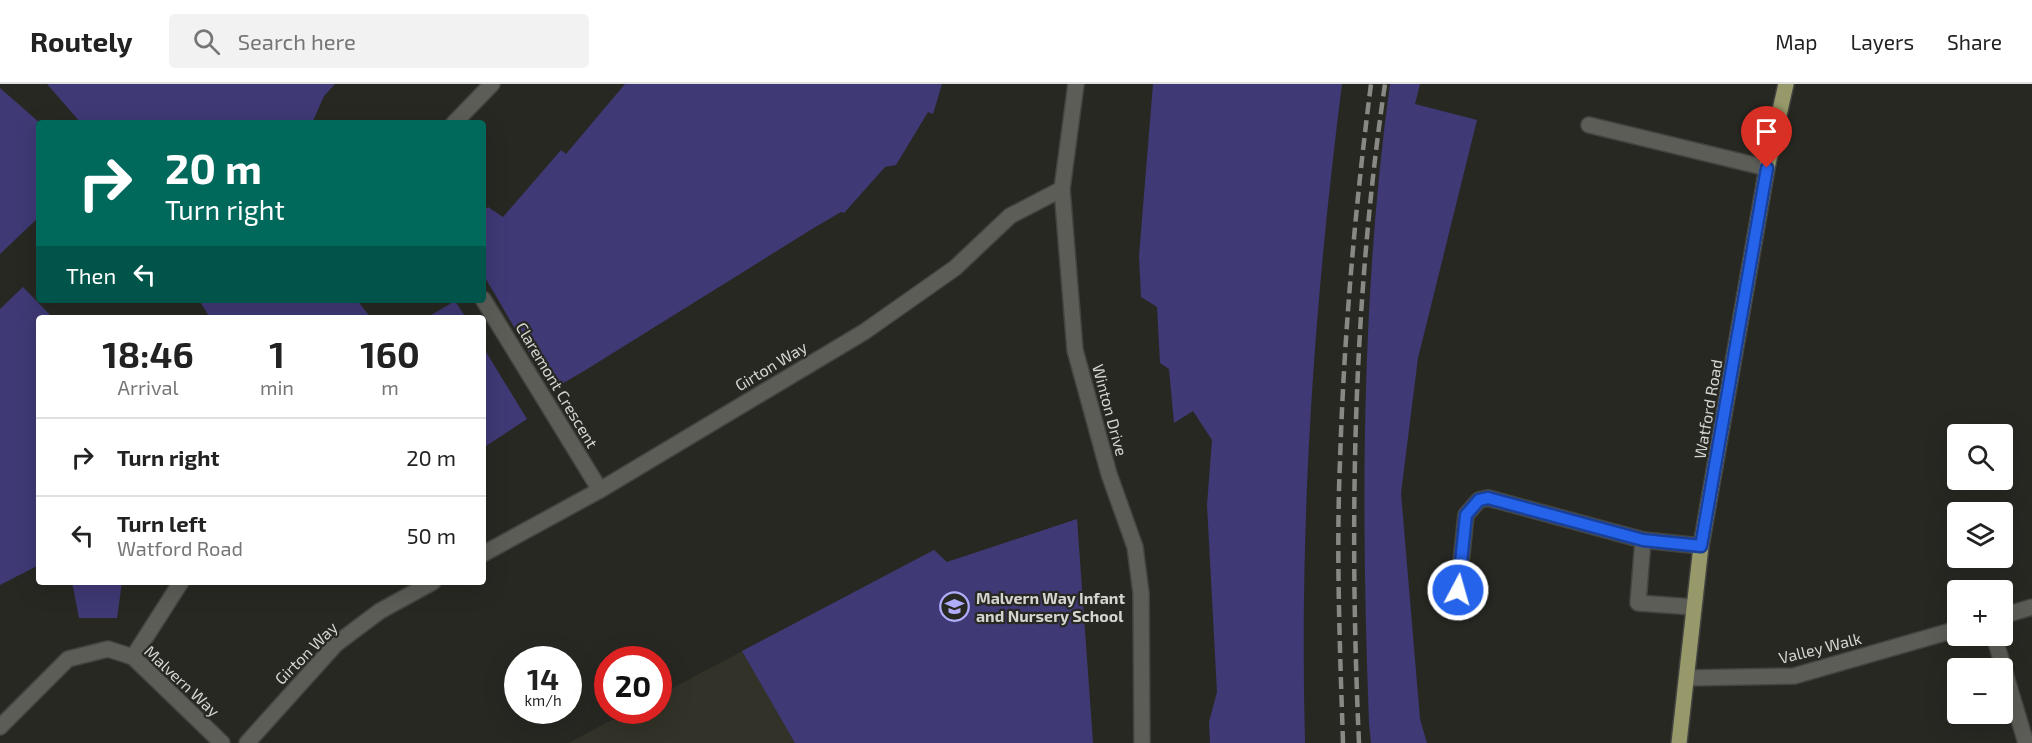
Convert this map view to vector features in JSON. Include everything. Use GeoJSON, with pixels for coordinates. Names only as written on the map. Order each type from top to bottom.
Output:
{"type":"FeatureCollection","features":[{"type":"Feature","properties":{"kind":"main road","name":"Watford Road"},"geometry":{"type":"LineString","coordinates":[[1679,743],[1701,546],[1767,168],[1786,84]]}},
{"type":"Feature","properties":{"kind":"street"},"geometry":{"type":"LineString","coordinates":[[457,120],[492,84]]}},
{"type":"Feature","properties":{"kind":"street","name":"Winton Drive"},"geometry":{"type":"LineString","coordinates":[[1076,84],[1062,189],[1075,350],[1109,474],[1135,547],[1141,593],[1142,743]]}},
{"type":"Feature","properties":{"kind":"street"},"geometry":{"type":"LineString","coordinates":[[1589,125],[1767,168]]}},
{"type":"Feature","properties":{"kind":"street","name":"Girton Way"},"geometry":{"type":"LineString","coordinates":[[486,552],[600,490],[864,332],[955,268],[1010,216],[1062,189]]}},
{"type":"Feature","properties":{"kind":"street","name":"Claremont Crescent"},"geometry":{"type":"LineString","coordinates":[[485,303],[600,490]]}},
{"type":"Feature","properties":{"kind":"street"},"geometry":{"type":"LineString","coordinates":[[1458,590],[1466,515],[1479,500],[1488,498],[1643,540],[1701,546]]}},
{"type":"Feature","properties":{"kind":"street"},"geometry":{"type":"LineString","coordinates":[[1643,540],[1638,603],[1693,608]]}},
{"type":"Feature","properties":{"kind":"street"},"geometry":{"type":"LineString","coordinates":[[133,657],[179,585]]}},
{"type":"Feature","properties":{"kind":"street","name":"Girton Way"},"geometry":{"type":"LineString","coordinates":[[247,743],[336,644],[380,611],[428,585]]}},
{"type":"Feature","properties":{"kind":"street"},"geometry":{"type":"LineString","coordinates":[[2013,613],[2032,607]]}},
{"type":"Feature","properties":{"kind":"street","name":"Valley Walk"},"geometry":{"type":"LineString","coordinates":[[1687,678],[1794,676],[1947,632]]}},
{"type":"Feature","properties":{"kind":"street"},"geometry":{"type":"LineString","coordinates":[[1997,646],[2026,743]]}},
{"type":"Feature","properties":{"kind":"street","name":"Malvern Way"},"geometry":{"type":"LineString","coordinates":[[0,728],[68,659],[108,649],[133,657],[222,743]]}},
{"type":"Feature","properties":{"kind":"shaded area"},"geometry":{"type":"Polygon","coordinates":[[[47,84],[335,84],[324,96],[313,120],[78,120],[47,84]]]}},
{"type":"Feature","properties":{"kind":"shaded area"},"geometry":{"type":"Polygon","coordinates":[[[625,84],[942,84],[933,114],[928,112],[896,165],[885,167],[844,213],[841,212],[812,229],[558,386],[548,385],[486,279],[486,209],[488,207],[503,217],[561,150],[566,154],[625,84]]]}},
{"type":"Feature","properties":{"kind":"shaded area"},"geometry":{"type":"Polygon","coordinates":[[[1153,84],[1342,84],[1316,331],[1311,413],[1304,577],[1305,743],[1210,743],[1209,722],[1217,692],[1207,505],[1212,440],[1193,411],[1174,423],[1169,369],[1160,363],[1157,307],[1141,297],[1139,256],[1153,84]]]}},
{"type":"Feature","properties":{"kind":"shaded area"},"geometry":{"type":"Polygon","coordinates":[[[1390,84],[1420,84],[1415,104],[1477,120],[1418,358],[1401,493],[1420,719],[1427,743],[1371,743],[1369,723],[1364,483],[1366,403],[1373,243],[1390,84]]]}},
{"type":"Feature","properties":{"kind":"shaded area"},"geometry":{"type":"Polygon","coordinates":[[[0,88],[37,120],[36,220],[0,254],[0,88]]]}},
{"type":"Feature","properties":{"kind":"shaded area"},"geometry":{"type":"Polygon","coordinates":[[[23,287],[50,315],[36,315],[36,567],[0,585],[0,309],[23,287]]]}},
{"type":"Feature","properties":{"kind":"shaded area"},"geometry":{"type":"Polygon","coordinates":[[[201,303],[359,303],[369,315],[208,315],[201,303]]]}},
{"type":"Feature","properties":{"kind":"shaded area"},"geometry":{"type":"Polygon","coordinates":[[[452,303],[456,303],[464,315],[431,315],[452,303]]]}},
{"type":"Feature","properties":{"kind":"shaded area"},"geometry":{"type":"Polygon","coordinates":[[[486,352],[527,419],[486,446],[486,352]]]}},
{"type":"Feature","properties":{"kind":"shaded area","name":"Malvern Way Infant and Nursery School"},"geometry":{"type":"Polygon","coordinates":[[[1077,519],[1093,743],[568,743],[604,724],[672,724],[672,688],[934,550],[947,562],[1077,519]]]}},
{"type":"Feature","properties":{"kind":"shaded area","name":"Malvern Way Infant and Nursery School"},"geometry":{"type":"Polygon","coordinates":[[[1077,519],[1093,743],[795,743],[742,651],[934,550],[947,562],[1077,519]]]}},
{"type":"Feature","properties":{"kind":"shaded area"},"geometry":{"type":"Polygon","coordinates":[[[73,585],[122,585],[117,618],[79,618],[73,585]]]}},
{"type":"Feature","properties":{"kind":"railway"},"geometry":{"type":"LineString","coordinates":[[1343,743],[1338,567],[1342,414],[1351,272],[1371,84]]}},
{"type":"Feature","properties":{"kind":"railway"},"geometry":{"type":"LineString","coordinates":[[1359,743],[1354,579],[1356,413],[1366,248],[1385,84]]}},
{"type":"Feature","properties":{"kind":"place","name":"Malvern Way Infant and Nursery School"},"geometry":{"type":"Point","coordinates":[955,607]}},
{"type":"Feature","properties":{"kind":"route"},"geometry":{"type":"LineString","coordinates":[[1458,590],[1466,515],[1479,500],[1488,498],[1643,540],[1701,546],[1726,416],[1767,168]]}}]}
